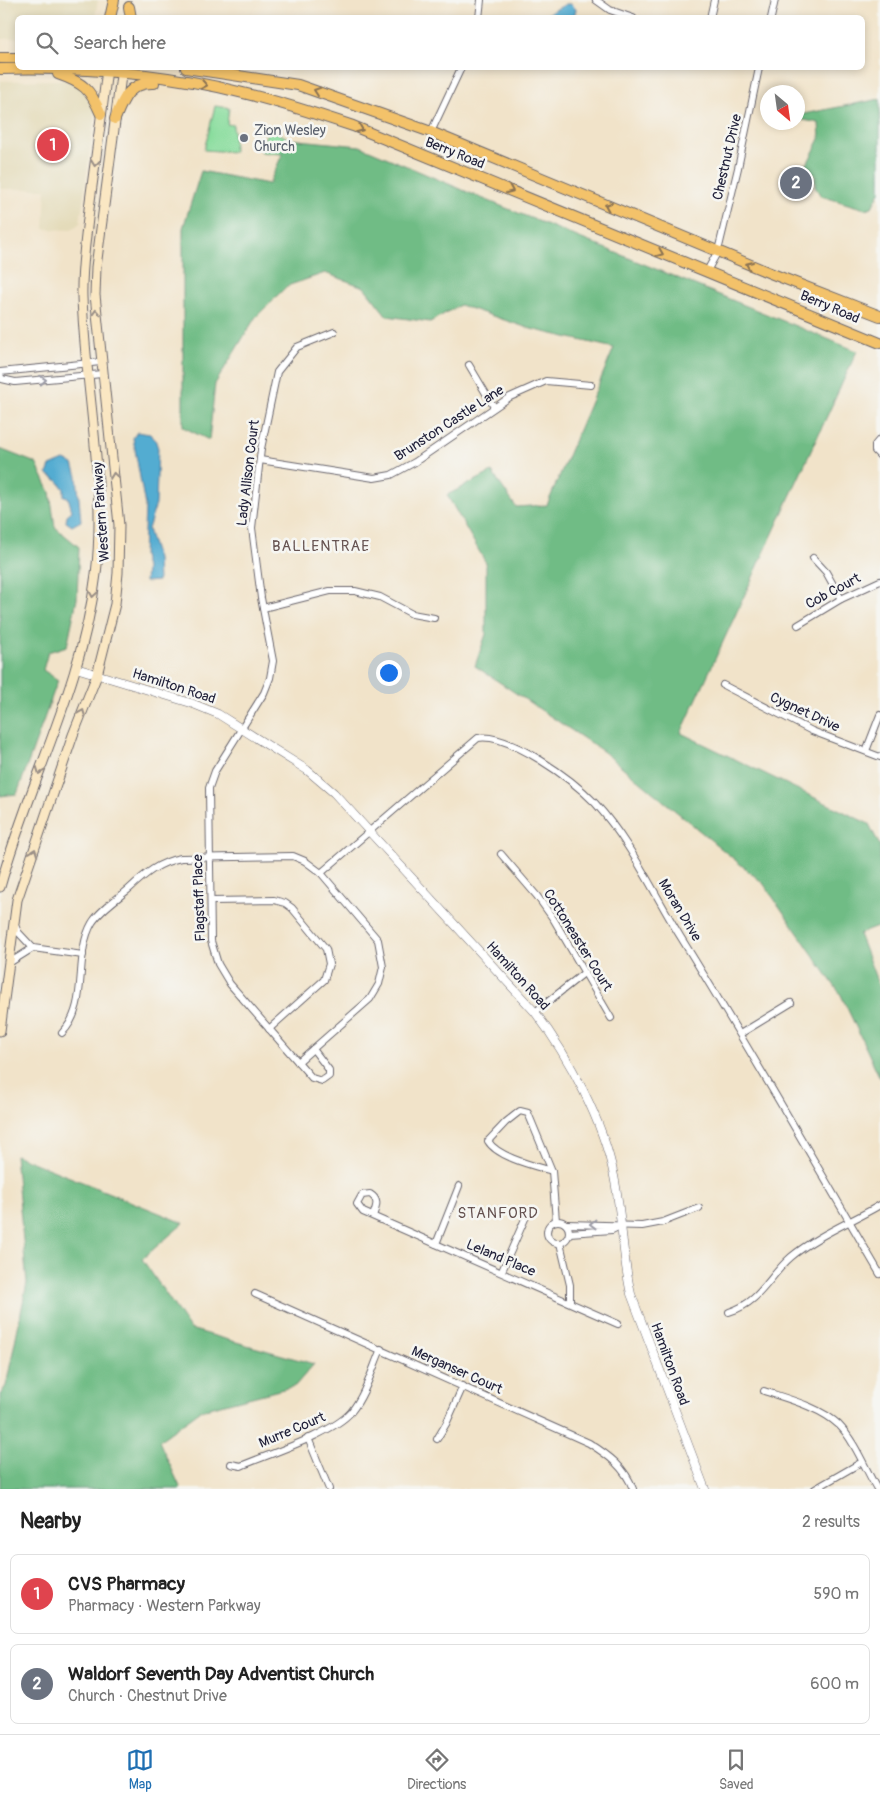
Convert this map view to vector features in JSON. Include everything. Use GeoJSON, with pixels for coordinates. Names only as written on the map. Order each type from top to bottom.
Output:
{"type":"FeatureCollection","features":[{"type":"Feature","properties":{"kind":"highway"},"geometry":{"type":"LineString","coordinates":[[112,15],[115,0]]}},
{"type":"Feature","properties":{"kind":"highway"},"geometry":{"type":"LineString","coordinates":[[0,58],[15,58]]}},
{"type":"Feature","properties":{"kind":"highway","name":"Berry Road"},"geometry":{"type":"LineString","coordinates":[[0,69],[15,69]]}},
{"type":"Feature","properties":{"kind":"highway"},"geometry":{"type":"LineString","coordinates":[[45,70],[81,83],[92,94],[101,114]]}},
{"type":"Feature","properties":{"kind":"highway","name":"Berry Road"},"geometry":{"type":"LineString","coordinates":[[45,70],[121,71],[185,82],[250,95],[353,126],[880,343]]}},
{"type":"Feature","properties":{"kind":"highway","name":"Berry Road"},"geometry":{"type":"LineString","coordinates":[[199,70],[298,85],[432,132],[880,316]]}},
{"type":"Feature","properties":{"kind":"highway"},"geometry":{"type":"LineString","coordinates":[[115,119],[123,98],[143,82],[185,82]]}},
{"type":"Feature","properties":{"kind":"main road","name":"Western Parkway"},"geometry":{"type":"LineString","coordinates":[[0,887],[9,855],[76,668],[86,634],[93,595],[99,545],[83,314],[83,266],[107,70]]}},
{"type":"Feature","properties":{"kind":"main road","name":"Western Parkway"},"geometry":{"type":"LineString","coordinates":[[0,1030],[17,900],[73,735],[97,675],[115,604],[120,544],[96,313],[96,267],[121,71]]}},
{"type":"Feature","properties":{"kind":"street"},"geometry":{"type":"LineString","coordinates":[[479,15],[481,0]]}},
{"type":"Feature","properties":{"kind":"street"},"geometry":{"type":"LineString","coordinates":[[596,0],[610,10],[624,15]]}},
{"type":"Feature","properties":{"kind":"street"},"geometry":{"type":"LineString","coordinates":[[711,15],[714,0]]}},
{"type":"Feature","properties":{"kind":"street"},"geometry":{"type":"LineString","coordinates":[[772,15],[775,0]]}},
{"type":"Feature","properties":{"kind":"street"},"geometry":{"type":"LineString","coordinates":[[432,132],[460,70]]}},
{"type":"Feature","properties":{"kind":"street","name":"Chestnut Drive"},"geometry":{"type":"LineString","coordinates":[[707,271],[718,251],[759,70]]}},
{"type":"Feature","properties":{"kind":"street","name":"Lady Allison Court"},"geometry":{"type":"LineString","coordinates":[[241,730],[264,693],[270,678],[273,661],[263,608],[252,528],[260,460],[277,372],[297,347],[334,332]]}},
{"type":"Feature","properties":{"kind":"street"},"geometry":{"type":"LineString","coordinates":[[101,362],[0,373],[2,378],[15,382],[102,374]]}},
{"type":"Feature","properties":{"kind":"street"},"geometry":{"type":"LineString","coordinates":[[469,365],[494,407]]}},
{"type":"Feature","properties":{"kind":"street","name":"Brunston Castle Lane"},"geometry":{"type":"LineString","coordinates":[[260,460],[374,478],[391,475],[414,462],[510,397],[546,381],[591,384]]}},
{"type":"Feature","properties":{"kind":"street"},"geometry":{"type":"LineString","coordinates":[[880,439],[875,445],[875,451],[880,456]]}},
{"type":"Feature","properties":{"kind":"street"},"geometry":{"type":"LineString","coordinates":[[813,558],[826,572],[841,599]]}},
{"type":"Feature","properties":{"kind":"street","name":"Cob Court"},"geometry":{"type":"LineString","coordinates":[[798,625],[841,599],[880,581]]}},
{"type":"Feature","properties":{"kind":"street"},"geometry":{"type":"LineString","coordinates":[[263,608],[330,591],[355,591],[380,597],[412,614],[434,618]]}},
{"type":"Feature","properties":{"kind":"street","name":"Hamilton Road"},"geometry":{"type":"LineString","coordinates":[[76,668],[191,703],[218,714],[307,770],[334,793],[535,1012],[558,1045],[602,1136],[614,1178],[627,1276],[634,1302],[705,1489]]}},
{"type":"Feature","properties":{"kind":"street","name":"Cygnet Drive"},"geometry":{"type":"LineString","coordinates":[[723,685],[812,731],[880,757]]}},
{"type":"Feature","properties":{"kind":"street"},"geometry":{"type":"LineString","coordinates":[[866,751],[880,715]]}},
{"type":"Feature","properties":{"kind":"street","name":"Flagstaff Place"},"geometry":{"type":"LineString","coordinates":[[241,730],[215,771],[211,782],[211,941],[219,966],[230,984],[315,1081],[326,1079],[329,1070],[313,1049]]}},
{"type":"Feature","properties":{"kind":"street","name":"Moran Drive"},"geometry":{"type":"LineString","coordinates":[[321,873],[478,738],[495,739],[529,754],[564,775],[595,803],[609,820],[740,1034],[880,1274]]}},
{"type":"Feature","properties":{"kind":"street","name":"Cottoneaster Court"},"geometry":{"type":"LineString","coordinates":[[501,854],[554,920],[611,1018]]}},
{"type":"Feature","properties":{"kind":"street"},"geometry":{"type":"LineString","coordinates":[[62,1033],[71,1023],[75,1011],[83,955],[92,924],[155,866],[168,860],[210,856],[293,856],[305,861],[321,873],[378,940],[383,967],[379,984],[370,999],[298,1062]]}},
{"type":"Feature","properties":{"kind":"street"},"geometry":{"type":"LineString","coordinates":[[211,901],[274,900],[285,903],[292,908],[326,949],[328,964],[324,980],[270,1029]]}},
{"type":"Feature","properties":{"kind":"street"},"geometry":{"type":"LineString","coordinates":[[14,923],[18,932],[32,948]]}},
{"type":"Feature","properties":{"kind":"street"},"geometry":{"type":"LineString","coordinates":[[9,963],[32,948],[83,955]]}},
{"type":"Feature","properties":{"kind":"street"},"geometry":{"type":"LineString","coordinates":[[535,1012],[584,973]]}},
{"type":"Feature","properties":{"kind":"street"},"geometry":{"type":"LineString","coordinates":[[740,1034],[792,1003]]}},
{"type":"Feature","properties":{"kind":"street"},"geometry":{"type":"LineString","coordinates":[[552,1171],[528,1164],[497,1151],[491,1146],[489,1138],[520,1111],[528,1113],[552,1171],[556,1221]]}},
{"type":"Feature","properties":{"kind":"street"},"geometry":{"type":"LineString","coordinates":[[436,1244],[459,1186]]}},
{"type":"Feature","properties":{"kind":"street"},"geometry":{"type":"LineString","coordinates":[[729,1312],[743,1308],[755,1299],[790,1258],[880,1205]]}},
{"type":"Feature","properties":{"kind":"street"},"geometry":{"type":"LineString","coordinates":[[566,1224],[569,1233],[566,1239],[560,1243],[552,1242],[546,1232],[549,1225],[556,1221],[566,1224],[653,1225],[699,1208]]}},
{"type":"Feature","properties":{"kind":"street"},"geometry":{"type":"LineString","coordinates":[[502,1271],[528,1212]]}},
{"type":"Feature","properties":{"kind":"street","name":"Leland Place"},"geometry":{"type":"LineString","coordinates":[[373,1216],[502,1271],[618,1324]]}},
{"type":"Feature","properties":{"kind":"street"},"geometry":{"type":"LineString","coordinates":[[569,1233],[612,1230],[620,1226]]}},
{"type":"Feature","properties":{"kind":"street"},"geometry":{"type":"LineString","coordinates":[[560,1243],[569,1279],[570,1301]]}},
{"type":"Feature","properties":{"kind":"street","name":"Merganser Court"},"geometry":{"type":"LineString","coordinates":[[255,1294],[589,1442],[608,1455],[623,1470],[633,1489]]}},
{"type":"Feature","properties":{"kind":"street","name":"Murre Court"},"geometry":{"type":"LineString","coordinates":[[231,1464],[241,1466],[337,1424],[351,1412],[360,1399],[381,1349]]}},
{"type":"Feature","properties":{"kind":"street"},"geometry":{"type":"LineString","coordinates":[[437,1439],[463,1386]]}},
{"type":"Feature","properties":{"kind":"street"},"geometry":{"type":"LineString","coordinates":[[764,1391],[792,1400],[829,1418],[846,1433],[877,1489]]}},
{"type":"Feature","properties":{"kind":"street"},"geometry":{"type":"LineString","coordinates":[[308,1438],[329,1489]]}},
{"type":"Feature","properties":{"kind":"street"},"geometry":{"type":"LineString","coordinates":[[815,1489],[862,1462]]}},
{"type":"Feature","properties":{"kind":"shaded area"},"geometry":{"type":"Polygon","coordinates":[[[0,0],[98,0],[95,15],[15,15],[15,38],[0,39],[0,0]]]}},
{"type":"Feature","properties":{"kind":"shaded area"},"geometry":{"type":"Polygon","coordinates":[[[69,80],[82,88],[95,111],[80,223],[71,230],[44,229],[46,189],[0,189],[0,81],[69,80]]]}},
{"type":"Feature","properties":{"kind":"green space"},"geometry":{"type":"Polygon","coordinates":[[[880,99],[880,192],[872,207],[865,209],[821,196],[815,187],[815,176],[806,166],[820,139],[819,123],[805,120],[805,114],[880,99]]]}},
{"type":"Feature","properties":{"kind":"green space"},"geometry":{"type":"Polygon","coordinates":[[[215,106],[229,108],[227,124],[233,125],[234,152],[204,150],[215,106]]]}},
{"type":"Feature","properties":{"kind":"green space"},"geometry":{"type":"Polygon","coordinates":[[[268,127],[289,139],[282,154],[261,152],[268,127]]]}},
{"type":"Feature","properties":{"kind":"green space"},"geometry":{"type":"Polygon","coordinates":[[[289,139],[360,146],[479,197],[857,351],[681,733],[869,824],[880,846],[880,926],[859,934],[880,989],[880,1078],[841,995],[763,883],[604,752],[475,666],[486,634],[486,563],[447,495],[492,472],[516,507],[547,505],[614,348],[531,329],[460,305],[430,322],[387,316],[364,287],[325,273],[287,286],[255,318],[215,384],[209,440],[183,427],[183,228],[201,171],[269,184],[289,139]]]}},
{"type":"Feature","properties":{"kind":"green space"},"geometry":{"type":"Polygon","coordinates":[[[0,449],[36,463],[50,492],[55,527],[79,547],[77,599],[67,646],[48,652],[43,670],[58,680],[17,794],[0,796],[0,449]]]}},
{"type":"Feature","properties":{"kind":"green space"},"geometry":{"type":"Polygon","coordinates":[[[15,1155],[184,1223],[142,1259],[190,1329],[314,1364],[295,1386],[201,1410],[159,1441],[181,1489],[0,1489],[0,1395],[6,1386],[27,1283],[15,1155]]]}},
{"type":"Feature","properties":{"kind":"water"},"geometry":{"type":"Polygon","coordinates":[[[566,4],[571,4],[576,9],[574,15],[546,15],[566,4]]]}},
{"type":"Feature","properties":{"kind":"water"},"geometry":{"type":"Polygon","coordinates":[[[137,432],[150,434],[155,439],[158,448],[156,504],[148,529],[157,559],[158,581],[145,582],[146,568],[143,556],[145,506],[133,438],[137,432]]]}},
{"type":"Feature","properties":{"kind":"water"},"geometry":{"type":"Polygon","coordinates":[[[64,460],[73,464],[77,476],[81,521],[72,526],[66,522],[67,515],[72,511],[68,497],[64,496],[64,489],[58,481],[47,474],[50,466],[64,460]]]}},
{"type":"Feature","properties":{"kind":"place","name":"Zion Wesley Church"},"geometry":{"type":"Point","coordinates":[244,138]}},
{"type":"Feature","properties":{"kind":"place","name":"CVS Pharmacy"},"geometry":{"type":"Point","coordinates":[53,145]}},
{"type":"Feature","properties":{"kind":"place","name":"Waldorf Seventh Day Adventist Church"},"geometry":{"type":"Point","coordinates":[796,183]}},
{"type":"Feature","properties":{"kind":"district","name":"BALLENTRAE"},"geometry":{"type":"Point","coordinates":[321,546]}},
{"type":"Feature","properties":{"kind":"district","name":"STANFORD"},"geometry":{"type":"Point","coordinates":[498,1213]}}]}
